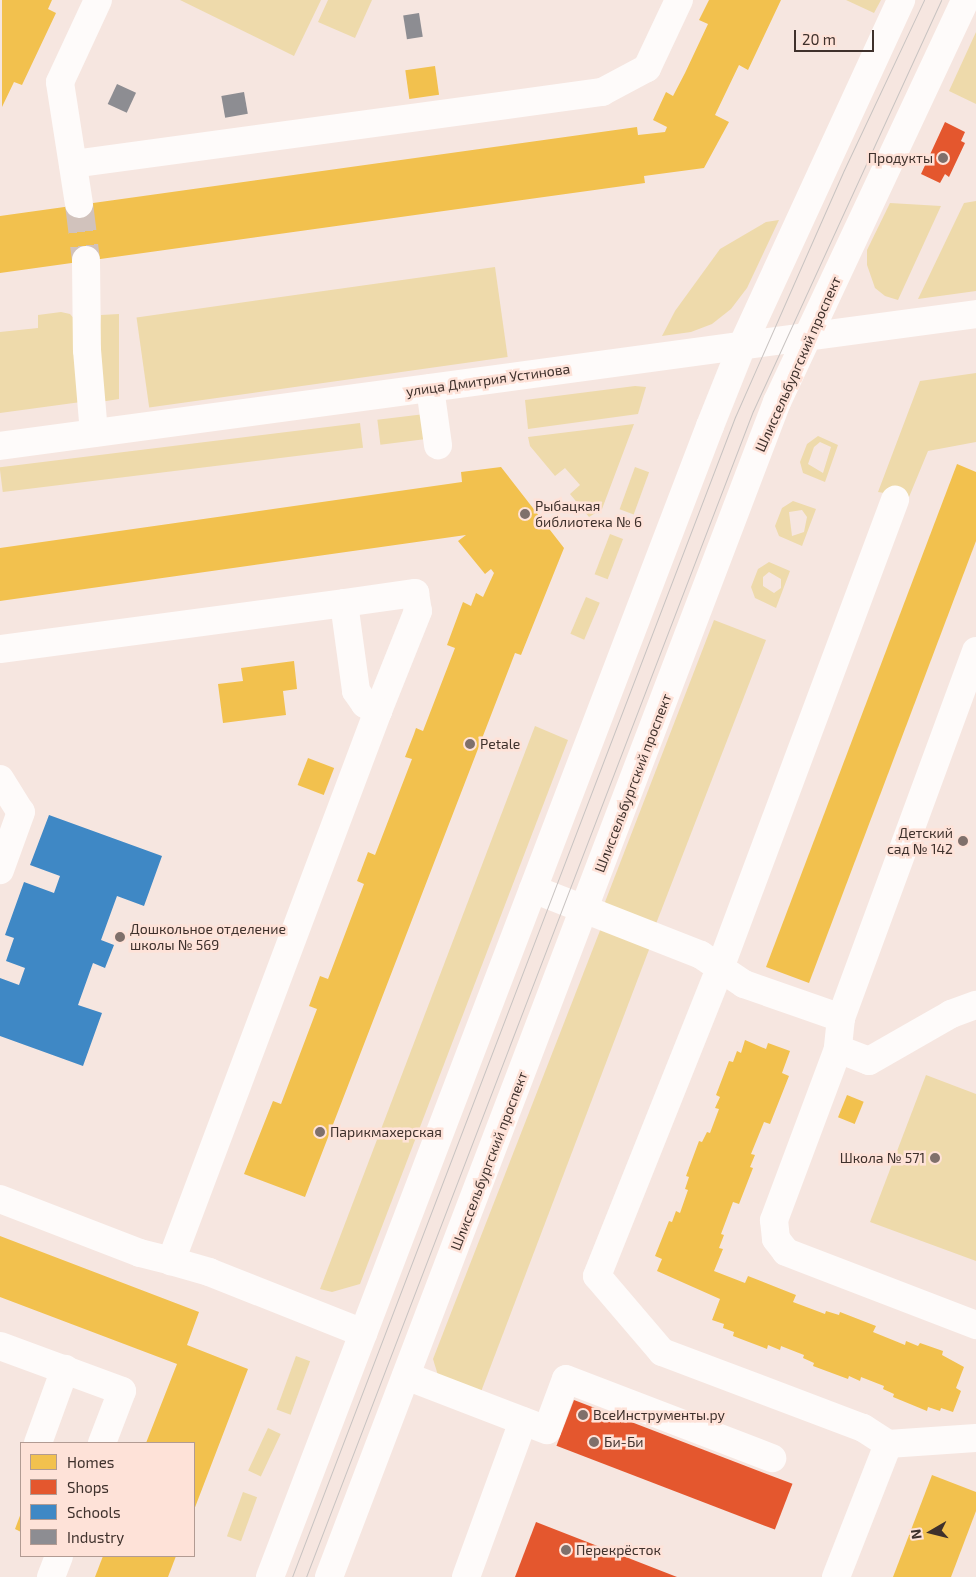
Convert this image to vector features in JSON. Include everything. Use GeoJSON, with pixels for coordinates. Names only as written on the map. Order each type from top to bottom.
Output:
{"type":"FeatureCollection","features":[{"type":"Feature","properties":{"kind":"main road"},"geometry":{"type":"LineString","coordinates":[[79,204],[60,82],[98,0]]}},
{"type":"Feature","properties":{"kind":"main road"},"geometry":{"type":"LineString","coordinates":[[73,164],[602,92],[647,68],[679,0]]}},
{"type":"Feature","properties":{"kind":"main road"},"geometry":{"type":"LineString","coordinates":[[270,1577],[742,346],[901,0]]}},
{"type":"Feature","properties":{"kind":"main road","name":"Шлиссельбургский проспект"},"geometry":{"type":"LineString","coordinates":[[329,1577],[777,402],[965,0]]}},
{"type":"Feature","properties":{"kind":"main road"},"geometry":{"type":"LineString","coordinates":[[86,260],[87,350],[94,433]]}},
{"type":"Feature","properties":{"kind":"main road","name":"улица Дмитрия Устинова"},"geometry":{"type":"LineString","coordinates":[[0,446],[976,314]]}},
{"type":"Feature","properties":{"kind":"main road"},"geometry":{"type":"LineString","coordinates":[[430,388],[438,445]]}},
{"type":"Feature","properties":{"kind":"main road"},"geometry":{"type":"LineString","coordinates":[[895,500],[720,968],[597,1276],[662,1352],[863,1428],[888,1444],[976,1438]]}},
{"type":"Feature","properties":{"kind":"main road"},"geometry":{"type":"LineString","coordinates":[[0,649],[415,593],[418,611],[378,711],[171,1261]]}},
{"type":"Feature","properties":{"kind":"main road"},"geometry":{"type":"LineString","coordinates":[[344,603],[356,691],[365,704],[378,711]]}},
{"type":"Feature","properties":{"kind":"main road"},"geometry":{"type":"LineString","coordinates":[[976,652],[841,1018],[838,1050],[774,1220],[776,1239],[786,1252],[976,1326]]}},
{"type":"Feature","properties":{"kind":"main road"},"geometry":{"type":"LineString","coordinates":[[0,779],[21,812],[0,870]]}},
{"type":"Feature","properties":{"kind":"main road"},"geometry":{"type":"LineString","coordinates":[[533,889],[701,955],[744,984],[841,1018]]}},
{"type":"Feature","properties":{"kind":"main road"},"geometry":{"type":"LineString","coordinates":[[838,1050],[869,1061],[952,1014],[976,1005]]}},
{"type":"Feature","properties":{"kind":"main road"},"geometry":{"type":"LineString","coordinates":[[0,1199],[140,1253],[209,1272],[363,1333]]}},
{"type":"Feature","properties":{"kind":"main road"},"geometry":{"type":"LineString","coordinates":[[0,1346],[122,1391],[102,1442]]}},
{"type":"Feature","properties":{"kind":"main road"},"geometry":{"type":"LineString","coordinates":[[38,1442],[65,1370]]}},
{"type":"Feature","properties":{"kind":"main road"},"geometry":{"type":"LineString","coordinates":[[406,1376],[547,1430],[566,1379],[772,1458]]}},
{"type":"Feature","properties":{"kind":"main road"},"geometry":{"type":"LineString","coordinates":[[466,1577],[524,1421]]}},
{"type":"Feature","properties":{"kind":"main road"},"geometry":{"type":"LineString","coordinates":[[836,1577],[888,1444]]}},
{"type":"Feature","properties":{"kind":"main road"},"geometry":{"type":"LineString","coordinates":[[51,1577],[59,1557]]}},
{"type":"Feature","properties":{"kind":"shaded area"},"geometry":{"type":"Polygon","coordinates":[[[180,0],[321,0],[294,56],[180,0]]]}},
{"type":"Feature","properties":{"kind":"shaded area"},"geometry":{"type":"Polygon","coordinates":[[[328,0],[372,0],[355,38],[318,22],[328,0]]]}},
{"type":"Feature","properties":{"kind":"shaded area"},"geometry":{"type":"Polygon","coordinates":[[[846,0],[881,0],[874,13],[846,0]]]}},
{"type":"Feature","properties":{"kind":"shaded area"},"geometry":{"type":"Polygon","coordinates":[[[976,32],[976,104],[949,91],[976,32]]]}},
{"type":"Feature","properties":{"kind":"shaded area"},"geometry":{"type":"Polygon","coordinates":[[[976,201],[976,291],[918,299],[964,203],[976,201]]]}},
{"type":"Feature","properties":{"kind":"shaded area"},"geometry":{"type":"Polygon","coordinates":[[[890,203],[941,206],[898,300],[885,296],[875,288],[867,265],[867,250],[890,203]]]}},
{"type":"Feature","properties":{"kind":"shaded area"},"geometry":{"type":"Polygon","coordinates":[[[779,220],[747,288],[731,309],[712,324],[691,332],[662,336],[675,311],[720,249],[766,222],[779,220]]]}},
{"type":"Feature","properties":{"kind":"shaded area"},"geometry":{"type":"Polygon","coordinates":[[[495,267],[508,357],[149,407],[137,317],[495,267]]]}},
{"type":"Feature","properties":{"kind":"shaded area"},"geometry":{"type":"Polygon","coordinates":[[[61,312],[70,314],[76,321],[81,402],[0,413],[0,332],[38,328],[38,315],[61,312]]]}},
{"type":"Feature","properties":{"kind":"shaded area"},"geometry":{"type":"Polygon","coordinates":[[[119,314],[119,399],[100,402],[98,349],[101,315],[119,314]]]}},
{"type":"Feature","properties":{"kind":"shaded area"},"geometry":{"type":"Polygon","coordinates":[[[976,373],[976,442],[928,451],[909,497],[878,492],[920,381],[976,373]]]}},
{"type":"Feature","properties":{"kind":"shaded area"},"geometry":{"type":"Polygon","coordinates":[[[635,386],[646,387],[638,414],[528,429],[525,400],[635,386]]]}},
{"type":"Feature","properties":{"kind":"shaded area"},"geometry":{"type":"Polygon","coordinates":[[[425,414],[428,439],[380,445],[377,420],[425,414]]]}},
{"type":"Feature","properties":{"kind":"shaded area"},"geometry":{"type":"Polygon","coordinates":[[[360,423],[363,448],[3,492],[0,467],[360,423]]]}},
{"type":"Feature","properties":{"kind":"shaded area"},"geometry":{"type":"Polygon","coordinates":[[[634,424],[602,509],[589,517],[570,494],[580,485],[565,468],[555,476],[530,446],[528,437],[634,424]]]}},
{"type":"Feature","properties":{"kind":"shaded area"},"geometry":{"type":"Polygon","coordinates":[[[818,436],[838,445],[825,482],[803,473],[800,462],[807,444],[818,436]],[[820,442],[814,447],[808,464],[823,473],[831,447],[820,442]]]}},
{"type":"Feature","properties":{"kind":"shaded area"},"geometry":{"type":"Polygon","coordinates":[[[635,467],[649,472],[634,514],[620,509],[635,467]]]}},
{"type":"Feature","properties":{"kind":"shaded area"},"geometry":{"type":"Polygon","coordinates":[[[793,501],[816,509],[802,546],[779,536],[775,526],[782,508],[793,501]],[[802,510],[789,512],[792,536],[804,532],[807,517],[802,510]]]}},
{"type":"Feature","properties":{"kind":"shaded area"},"geometry":{"type":"Polygon","coordinates":[[[610,534],[623,539],[608,579],[595,574],[610,534]]]}},
{"type":"Feature","properties":{"kind":"shaded area"},"geometry":{"type":"Polygon","coordinates":[[[769,562],[790,571],[776,608],[755,598],[751,587],[758,569],[769,562]],[[769,572],[763,577],[763,586],[774,593],[781,588],[781,579],[769,572]]]}},
{"type":"Feature","properties":{"kind":"shaded area"},"geometry":{"type":"Polygon","coordinates":[[[586,597],[600,603],[584,640],[570,634],[586,597]]]}},
{"type":"Feature","properties":{"kind":"shaded area"},"geometry":{"type":"Polygon","coordinates":[[[714,620],[766,640],[654,929],[612,912],[605,902],[714,620]]]}},
{"type":"Feature","properties":{"kind":"shaded area"},"geometry":{"type":"Polygon","coordinates":[[[535,726],[568,740],[360,1284],[332,1292],[320,1289],[535,726]]]}},
{"type":"Feature","properties":{"kind":"shaded area"},"geometry":{"type":"Polygon","coordinates":[[[601,928],[650,947],[479,1397],[440,1382],[433,1359],[601,928]]]}},
{"type":"Feature","properties":{"kind":"shaded area","name":"Школа № 571"},"geometry":{"type":"Polygon","coordinates":[[[926,1075],[976,1094],[976,1261],[870,1222],[926,1075]]]}},
{"type":"Feature","properties":{"kind":"shaded area"},"geometry":{"type":"Polygon","coordinates":[[[296,1356],[310,1361],[291,1415],[277,1410],[296,1356]]]}},
{"type":"Feature","properties":{"kind":"shaded area"},"geometry":{"type":"Polygon","coordinates":[[[268,1428],[281,1434],[261,1477],[248,1471],[268,1428]]]}},
{"type":"Feature","properties":{"kind":"shaded area"},"geometry":{"type":"Polygon","coordinates":[[[243,1492],[257,1497],[241,1541],[227,1536],[243,1492]]]}},
{"type":"Feature","properties":{"kind":"building: Homes"},"geometry":{"type":"Polygon","coordinates":[[[2,0],[52,0],[48,9],[56,13],[22,85],[14,82],[2,107],[2,0]]]}},
{"type":"Feature","properties":{"kind":"building: Homes"},"geometry":{"type":"Polygon","coordinates":[[[709,0],[781,0],[748,70],[739,65],[715,115],[729,122],[704,168],[644,176],[645,183],[0,273],[0,216],[637,127],[638,135],[665,132],[667,127],[653,120],[666,92],[673,96],[708,24],[699,20],[709,0]]]}},
{"type":"Feature","properties":{"kind":"building: Homes"},"geometry":{"type":"Polygon","coordinates":[[[435,66],[439,95],[409,99],[405,70],[435,66]]]}},
{"type":"Feature","properties":{"kind":"building: Homes"},"geometry":{"type":"Polygon","coordinates":[[[957,464],[976,472],[976,541],[809,983],[766,967],[957,464]]]}},
{"type":"Feature","properties":{"kind":"building: Homes"},"geometry":{"type":"Polygon","coordinates":[[[501,467],[564,548],[521,655],[515,653],[305,1197],[244,1174],[273,1101],[281,1104],[317,1009],[309,1006],[320,976],[328,979],[364,884],[357,881],[368,852],[375,855],[412,759],[405,757],[416,728],[423,731],[455,648],[447,645],[463,602],[471,606],[476,593],[483,597],[494,573],[491,569],[485,574],[458,541],[466,535],[0,601],[0,548],[462,482],[461,472],[501,467]]]}},
{"type":"Feature","properties":{"kind":"building: Homes"},"geometry":{"type":"Polygon","coordinates":[[[294,661],[297,689],[283,691],[286,715],[223,723],[218,684],[243,681],[241,668],[294,661]]]}},
{"type":"Feature","properties":{"kind":"building: Homes"},"geometry":{"type":"Polygon","coordinates":[[[308,758],[334,768],[324,795],[298,785],[308,758]]]}},
{"type":"Feature","properties":{"kind":"building: Homes"},"geometry":{"type":"Polygon","coordinates":[[[745,1040],[766,1049],[768,1043],[790,1051],[782,1073],[789,1076],[770,1124],[764,1122],[751,1154],[755,1155],[750,1167],[753,1168],[739,1204],[733,1202],[721,1234],[724,1235],[719,1248],[723,1249],[714,1271],[745,1283],[748,1276],[796,1295],[793,1302],[825,1314],[826,1311],[839,1315],[840,1312],[876,1326],[873,1332],[905,1345],[906,1341],[918,1346],[920,1343],[943,1351],[942,1355],[964,1367],[956,1388],[961,1391],[953,1412],[941,1408],[940,1411],[928,1407],[927,1411],[893,1397],[894,1394],[883,1389],[884,1386],[861,1377],[860,1381],[849,1376],[848,1379],[813,1366],[814,1363],[803,1358],[804,1355],[781,1346],[780,1350],[768,1345],[767,1349],[733,1336],[734,1332],[723,1328],[724,1324],[712,1320],[720,1299],[657,1271],[662,1259],[655,1256],[669,1221],[672,1222],[676,1211],[680,1213],[688,1190],[685,1189],[689,1177],[686,1176],[699,1141],[702,1142],[707,1132],[710,1133],[719,1109],[715,1108],[720,1097],[716,1095],[729,1061],[733,1062],[737,1051],[741,1053],[745,1040]]]}},
{"type":"Feature","properties":{"kind":"building: Homes"},"geometry":{"type":"Polygon","coordinates":[[[847,1095],[864,1102],[855,1124],[838,1117],[847,1095]]]}},
{"type":"Feature","properties":{"kind":"building: Homes"},"geometry":{"type":"Polygon","coordinates":[[[0,1236],[199,1312],[187,1345],[248,1369],[195,1507],[195,1442],[146,1442],[177,1364],[0,1297],[0,1236]]]}},
{"type":"Feature","properties":{"kind":"building: Homes"},"geometry":{"type":"Polygon","coordinates":[[[932,1475],[976,1492],[976,1511],[951,1577],[893,1577],[932,1475]]]}},
{"type":"Feature","properties":{"kind":"building: Homes"},"geometry":{"type":"Polygon","coordinates":[[[20,1516],[20,1532],[15,1529],[20,1516]]]}},
{"type":"Feature","properties":{"kind":"building: Homes"},"geometry":{"type":"Polygon","coordinates":[[[103,1557],[176,1557],[168,1577],[95,1577],[103,1557]]]}},
{"type":"Feature","properties":{"kind":"building: Shops","name":"Продукты"},"geometry":{"type":"Polygon","coordinates":[[[945,122],[965,132],[961,141],[965,143],[949,177],[945,174],[940,183],[921,174],[945,122]]]}},
{"type":"Feature","properties":{"kind":"building: Shops"},"geometry":{"type":"Polygon","coordinates":[[[574,1400],[792,1484],[775,1530],[556,1446],[574,1400]]]}},
{"type":"Feature","properties":{"kind":"building: Shops","name":"Перекрёсток"},"geometry":{"type":"Polygon","coordinates":[[[536,1522],[677,1577],[515,1577],[536,1522]]]}},
{"type":"Feature","properties":{"kind":"building: Schools"},"geometry":{"type":"Polygon","coordinates":[[[49,815],[162,856],[144,906],[117,896],[101,940],[114,945],[105,968],[93,963],[78,1005],[102,1013],[83,1066],[0,1036],[0,978],[19,985],[25,968],[6,961],[14,938],[5,935],[24,882],[54,893],[60,876],[30,865],[49,815]]]}},
{"type":"Feature","properties":{"kind":"building: Industry"},"geometry":{"type":"Polygon","coordinates":[[[419,13],[423,37],[407,39],[403,16],[419,13]]]}},
{"type":"Feature","properties":{"kind":"building: Industry"},"geometry":{"type":"Polygon","coordinates":[[[117,84],[136,93],[127,113],[108,104],[117,84]]]}},
{"type":"Feature","properties":{"kind":"building: Industry"},"geometry":{"type":"Polygon","coordinates":[[[244,92],[248,114],[225,118],[221,96],[244,92]]]}},
{"type":"Feature","properties":{"kind":"tunnel"},"geometry":{"type":"LineString","coordinates":[[79,204],[86,260]]}},
{"type":"Feature","properties":{"kind":"tram line"},"geometry":{"type":"LineString","coordinates":[[292,1577],[735,417],[844,170],[924,0]]}},
{"type":"Feature","properties":{"kind":"tram line"},"geometry":{"type":"LineString","coordinates":[[306,1577],[753,411],[941,0]]}},
{"type":"Feature","properties":{"kind":"place","name":"Продукты"},"geometry":{"type":"Point","coordinates":[943,158]}},
{"type":"Feature","properties":{"kind":"place","name":"Рыбацкая библиотека № 6"},"geometry":{"type":"Point","coordinates":[525,514]}},
{"type":"Feature","properties":{"kind":"place","name":"Petale"},"geometry":{"type":"Point","coordinates":[470,744]}},
{"type":"Feature","properties":{"kind":"place","name":"Детский сад № 142"},"geometry":{"type":"Point","coordinates":[963,841]}},
{"type":"Feature","properties":{"kind":"place","name":"Дошкольное отделение школы № 569"},"geometry":{"type":"Point","coordinates":[120,937]}},
{"type":"Feature","properties":{"kind":"place","name":"Парикмахерская"},"geometry":{"type":"Point","coordinates":[320,1132]}},
{"type":"Feature","properties":{"kind":"place","name":"Школа № 571"},"geometry":{"type":"Point","coordinates":[935,1158]}},
{"type":"Feature","properties":{"kind":"place","name":"ВсеИнструменты.ру"},"geometry":{"type":"Point","coordinates":[583,1415]}},
{"type":"Feature","properties":{"kind":"place","name":"Би-Би"},"geometry":{"type":"Point","coordinates":[594,1442]}},
{"type":"Feature","properties":{"kind":"place","name":"Перекрёсток"},"geometry":{"type":"Point","coordinates":[566,1550]}}]}
